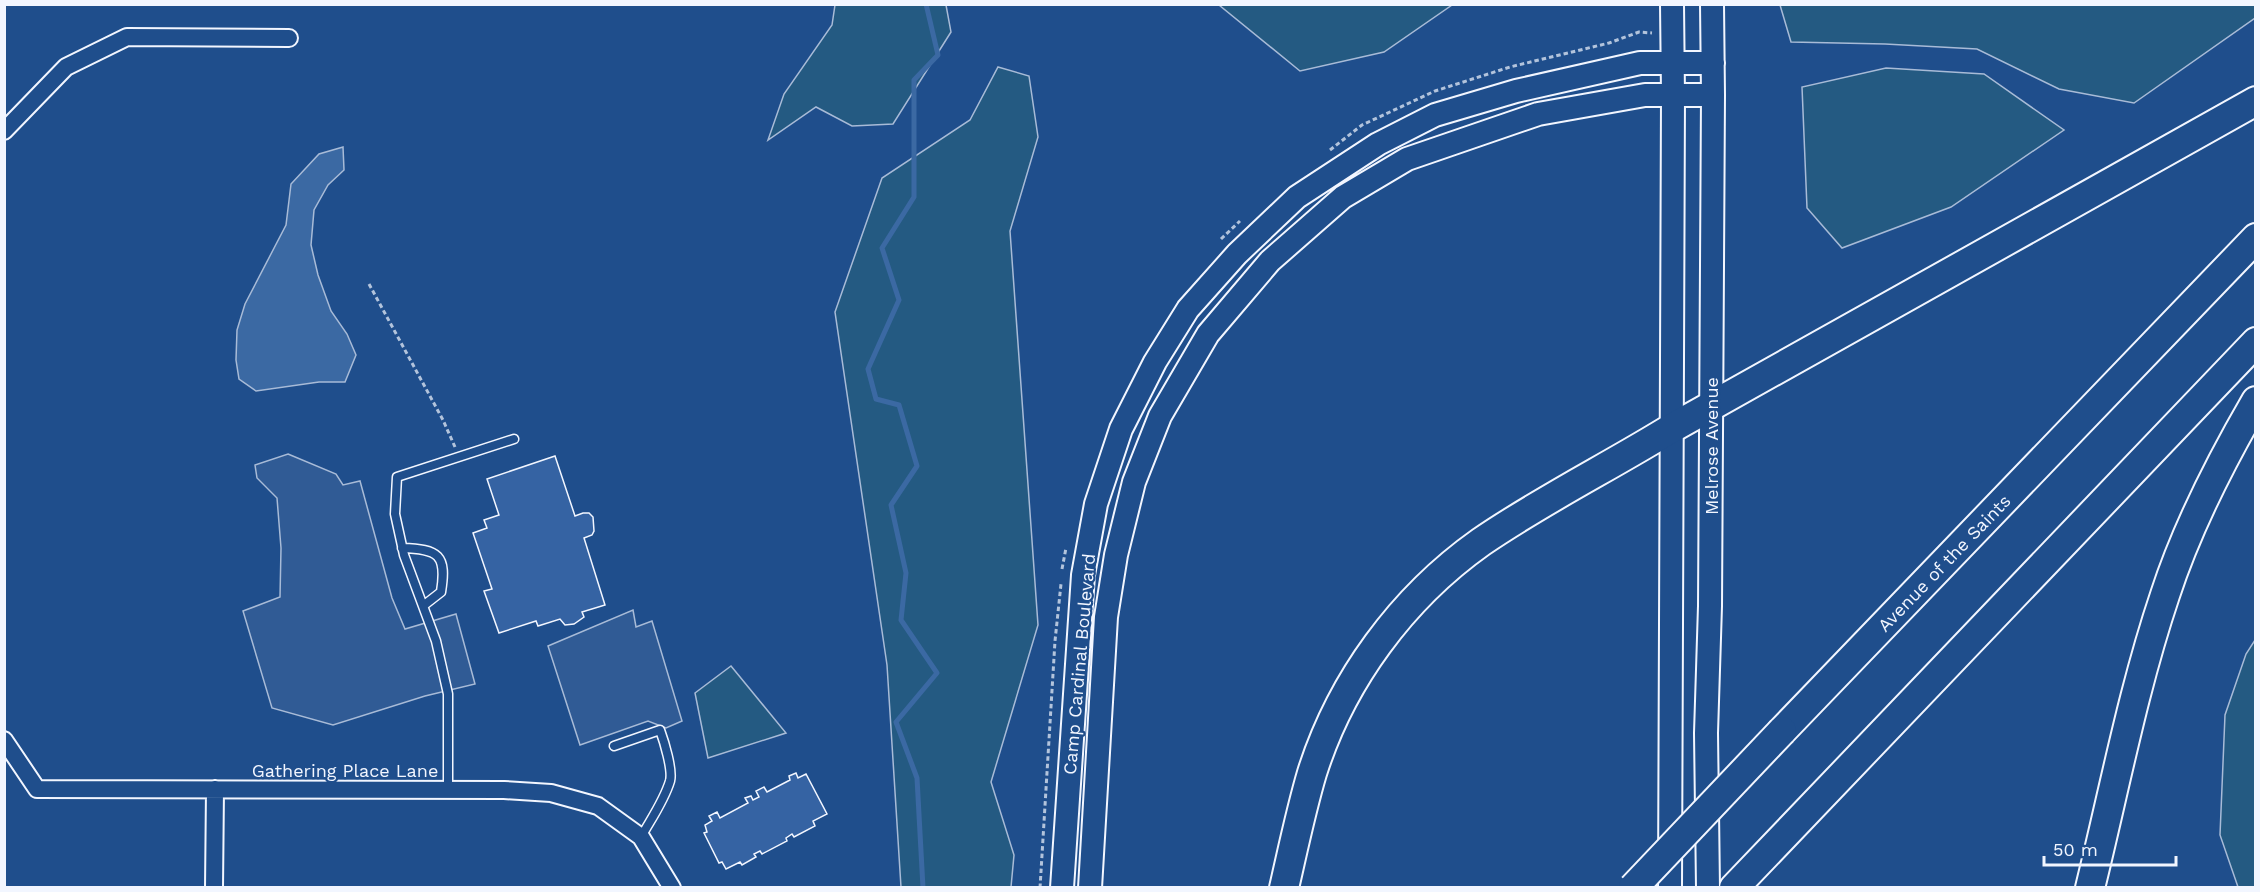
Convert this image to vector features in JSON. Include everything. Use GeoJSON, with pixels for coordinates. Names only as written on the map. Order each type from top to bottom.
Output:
{"type":"FeatureCollection","features":[{"type":"Feature","properties":{"kind":"highway"},"geometry":{"type":"LineString","coordinates":[[1284,888],[1312,772],[1335,716],[1353,682],[1378,644],[1401,615],[1450,566],[1512,522],[1616,463],[1672,428],[2256,101]]}},
{"type":"Feature","properties":{"kind":"highway","name":"Avenue of the Saints"},"geometry":{"type":"LineString","coordinates":[[1633,888],[2256,238]]}},
{"type":"Feature","properties":{"kind":"highway"},"geometry":{"type":"LineString","coordinates":[[1734,888],[2256,342]]}},
{"type":"Feature","properties":{"kind":"highway"},"geometry":{"type":"LineString","coordinates":[[2090,888],[2148,651],[2165,594],[2205,494],[2256,401]]}},
{"type":"Feature","properties":{"kind":"street"},"geometry":{"type":"LineString","coordinates":[[1670,888],[1673,95],[1671,4]]}},
{"type":"Feature","properties":{"kind":"street","name":"Melrose Avenue"},"geometry":{"type":"LineString","coordinates":[[1708,888],[1706,733],[1712,406],[1712,4]]}},
{"type":"Feature","properties":{"kind":"street"},"geometry":{"type":"LineString","coordinates":[[4,131],[66,67],[128,37],[289,38]]}},
{"type":"Feature","properties":{"kind":"street","name":"Camp Cardinal Boulevard"},"geometry":{"type":"LineString","coordinates":[[1062,888],[1082,585],[1096,504],[1121,429],[1155,362],[1188,309],[1237,254],[1297,197],[1378,144],[1435,115],[1516,91],[1640,63],[1713,63]]}},
{"type":"Feature","properties":{"kind":"street","name":"Camp Cardinal Boulevard"},"geometry":{"type":"LineString","coordinates":[[1090,888],[1106,617],[1116,555],[1134,482],[1160,416],[1208,334],[1278,254],[1343,197],[1407,159],[1538,114],[1645,95],[1713,95]]}},
{"type":"Feature","properties":{"kind":"street","name":"Gathering Place Lane"},"geometry":{"type":"LineString","coordinates":[[4,740],[37,789],[504,790],[551,793],[598,806],[640,837],[672,888]]}},
{"type":"Feature","properties":{"kind":"street"},"geometry":{"type":"LineString","coordinates":[[214,888],[215,789]]}},
{"type":"Feature","properties":{"kind":"lane"},"geometry":{"type":"LineString","coordinates":[[448,790],[448,694],[436,640],[402,548],[394,514],[397,477],[514,439]]}},
{"type":"Feature","properties":{"kind":"lane"},"geometry":{"type":"LineString","coordinates":[[402,548],[425,549],[439,557],[445,570],[441,592],[423,606]]}},
{"type":"Feature","properties":{"kind":"lane"},"geometry":{"type":"LineString","coordinates":[[614,746],[660,730],[664,741],[671,779],[661,802],[640,837]]}},
{"type":"Feature","properties":{"kind":"path"},"geometry":{"type":"LineString","coordinates":[[1326,153],[1362,124],[1435,91],[1510,67],[1609,43],[1640,32],[1648,33]]}},
{"type":"Feature","properties":{"kind":"path"},"geometry":{"type":"LineString","coordinates":[[1216,246],[1247,215]]}},
{"type":"Feature","properties":{"kind":"path"},"geometry":{"type":"LineString","coordinates":[[369,284],[443,420],[459,457]]}},
{"type":"Feature","properties":{"kind":"path"},"geometry":{"type":"LineString","coordinates":[[1062,571],[1068,538]]}},
{"type":"Feature","properties":{"kind":"path"},"geometry":{"type":"LineString","coordinates":[[1040,888],[1054,641],[1061,583]]}},
{"type":"Feature","properties":{"kind":"shaded area"},"geometry":{"type":"Polygon","coordinates":[[[2255,4],[2255,18],[2134,103],[2059,89],[1977,49],[1791,42],[1780,5],[2255,4]]]}},
{"type":"Feature","properties":{"kind":"shaded area"},"geometry":{"type":"Polygon","coordinates":[[[835,5],[946,5],[951,32],[893,124],[852,126],[816,107],[768,140],[784,94],[832,25],[835,5]]]}},
{"type":"Feature","properties":{"kind":"shaded area"},"geometry":{"type":"Polygon","coordinates":[[[1219,5],[1452,5],[1384,52],[1300,71],[1219,5]]]}},
{"type":"Feature","properties":{"kind":"shaded area"},"geometry":{"type":"Polygon","coordinates":[[[998,67],[1029,76],[1038,137],[1010,231],[1038,625],[991,782],[1014,855],[1011,887],[901,887],[887,665],[835,312],[882,178],[970,120],[998,67]]]}},
{"type":"Feature","properties":{"kind":"shaded area"},"geometry":{"type":"Polygon","coordinates":[[[1886,68],[1984,74],[2064,130],[1951,207],[1842,248],[1807,208],[1802,87],[1886,68]]]}},
{"type":"Feature","properties":{"kind":"shaded area"},"geometry":{"type":"Polygon","coordinates":[[[343,147],[344,170],[328,185],[314,210],[311,245],[318,275],[331,311],[347,334],[356,355],[345,382],[319,382],[256,391],[239,379],[236,360],[237,330],[245,304],[286,225],[291,184],[319,154],[343,147]]]}},
{"type":"Feature","properties":{"kind":"shaded area"},"geometry":{"type":"Polygon","coordinates":[[[288,454],[336,474],[343,485],[360,481],[392,598],[405,629],[456,614],[475,684],[425,696],[333,725],[272,708],[243,611],[280,597],[281,548],[277,498],[257,478],[255,465],[288,454]]]}},
{"type":"Feature","properties":{"kind":"shaded area"},"geometry":{"type":"Polygon","coordinates":[[[633,610],[636,627],[652,621],[682,721],[666,728],[648,721],[580,745],[548,646],[633,610]]]}},
{"type":"Feature","properties":{"kind":"shaded area"},"geometry":{"type":"Polygon","coordinates":[[[2255,640],[2255,887],[2238,887],[2220,835],[2225,715],[2246,654],[2255,640]]]}},
{"type":"Feature","properties":{"kind":"shaded area"},"geometry":{"type":"Polygon","coordinates":[[[731,666],[786,733],[708,758],[695,693],[731,666]]]}},
{"type":"Feature","properties":{"kind":"building"},"geometry":{"type":"Polygon","coordinates":[[[555,456],[575,516],[589,513],[593,517],[594,531],[592,535],[584,538],[605,605],[582,612],[584,617],[574,624],[565,625],[560,619],[538,626],[536,621],[499,633],[484,591],[492,589],[473,533],[487,528],[484,520],[499,515],[487,479],[555,456]]]}},
{"type":"Feature","properties":{"kind":"building"},"geometry":{"type":"Polygon","coordinates":[[[796,773],[798,778],[806,774],[827,814],[813,821],[815,826],[794,837],[792,834],[786,838],[787,841],[762,854],[760,851],[754,854],[756,857],[742,865],[740,862],[726,869],[722,862],[719,863],[704,833],[707,832],[705,825],[712,821],[709,816],[717,812],[720,818],[748,803],[745,798],[751,796],[753,800],[759,797],[756,791],[764,787],[767,792],[790,780],[789,776],[796,773]]]}},
{"type":"Feature","properties":{"kind":"waterway"},"geometry":{"type":"LineString","coordinates":[[923,888],[917,778],[896,722],[937,673],[901,620],[906,573],[891,505],[917,466],[899,405],[876,399],[868,369],[899,300],[882,248],[914,197],[914,80],[938,55],[926,4]]}}]}
